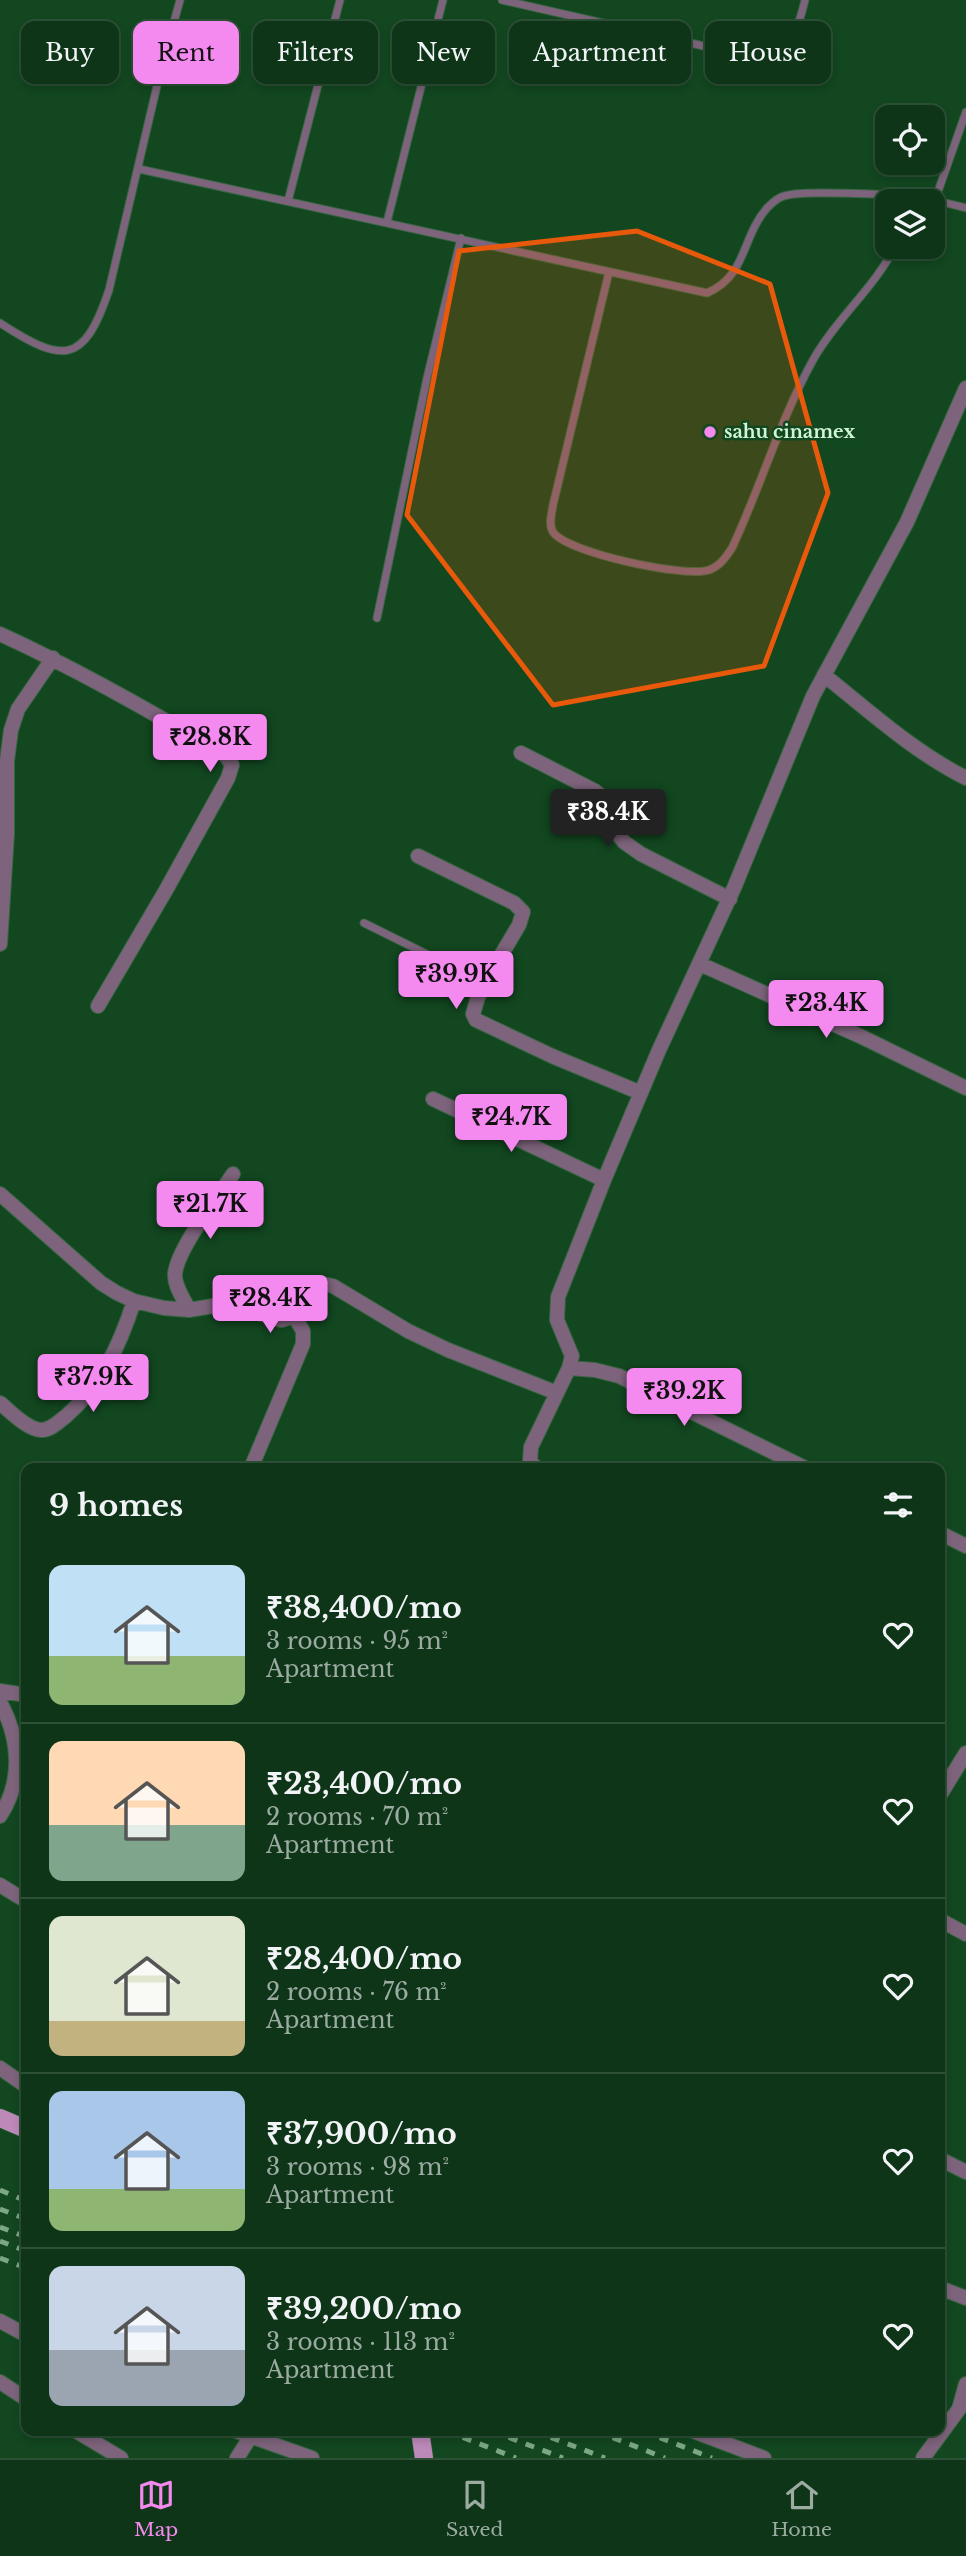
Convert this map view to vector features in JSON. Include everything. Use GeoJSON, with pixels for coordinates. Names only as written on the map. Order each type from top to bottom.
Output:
{"type":"FeatureCollection","features":[{"type":"Feature","properties":{"kind":"main road"},"geometry":{"type":"LineString","coordinates":[[0,2118],[21,2127]]}},
{"type":"Feature","properties":{"kind":"main road"},"geometry":{"type":"LineString","coordinates":[[421,2436],[425,2458]]}},
{"type":"Feature","properties":{"kind":"street"},"geometry":{"type":"LineString","coordinates":[[532,1463],[531,1447],[569,1368],[572,1356],[557,1320],[558,1297],[604,1180],[640,1093],[730,899],[794,738],[824,675],[907,522],[966,388]]}},
{"type":"Feature","properties":{"kind":"street"},"geometry":{"type":"LineString","coordinates":[[0,634],[118,691],[226,755],[232,765],[228,778],[166,890],[98,1006]]}},
{"type":"Feature","properties":{"kind":"street"},"geometry":{"type":"LineString","coordinates":[[0,944],[8,834],[7,761],[11,730],[18,709],[53,658]]}},
{"type":"Feature","properties":{"kind":"street"},"geometry":{"type":"LineString","coordinates":[[824,675],[906,740],[946,768],[966,778]]}},
{"type":"Feature","properties":{"kind":"street"},"geometry":{"type":"LineString","coordinates":[[522,752],[604,798],[616,832],[624,842],[730,899]]}},
{"type":"Feature","properties":{"kind":"street"},"geometry":{"type":"LineString","coordinates":[[418,856],[514,903],[523,912],[519,925],[485,983],[474,1008],[473,1014],[480,1024],[640,1093]]}},
{"type":"Feature","properties":{"kind":"street"},"geometry":{"type":"LineString","coordinates":[[700,964],[862,1037],[966,1088]]}},
{"type":"Feature","properties":{"kind":"street"},"geometry":{"type":"LineString","coordinates":[[433,1099],[604,1180]]}},
{"type":"Feature","properties":{"kind":"street"},"geometry":{"type":"LineString","coordinates":[[189,1310],[174,1277],[177,1265],[233,1174]]}},
{"type":"Feature","properties":{"kind":"street"},"geometry":{"type":"LineString","coordinates":[[0,1194],[101,1283],[134,1301],[189,1310],[219,1305],[234,1306],[281,1320],[293,1314],[312,1286],[318,1283],[333,1286],[428,1341],[557,1393]]}},
{"type":"Feature","properties":{"kind":"street"},"geometry":{"type":"LineString","coordinates":[[0,1404],[35,1429],[49,1429],[59,1422],[91,1390],[106,1369],[125,1329],[134,1301]]}},
{"type":"Feature","properties":{"kind":"street"},"geometry":{"type":"LineString","coordinates":[[253,1463],[303,1344],[303,1331],[293,1314]]}},
{"type":"Feature","properties":{"kind":"street"},"geometry":{"type":"LineString","coordinates":[[569,1368],[620,1376],[795,1463]]}},
{"type":"Feature","properties":{"kind":"street"},"geometry":{"type":"LineString","coordinates":[[945,1536],[966,1546]]}},
{"type":"Feature","properties":{"kind":"street"},"geometry":{"type":"LineString","coordinates":[[0,1690],[21,1694]]}},
{"type":"Feature","properties":{"kind":"street"},"geometry":{"type":"LineString","coordinates":[[0,1702],[12,1733],[17,1765],[12,1794],[0,1816]]}},
{"type":"Feature","properties":{"kind":"street"},"geometry":{"type":"LineString","coordinates":[[945,1787],[966,1753]]}},
{"type":"Feature","properties":{"kind":"street"},"geometry":{"type":"LineString","coordinates":[[0,1885],[21,1899]]}},
{"type":"Feature","properties":{"kind":"street"},"geometry":{"type":"LineString","coordinates":[[945,1923],[966,1934]]}},
{"type":"Feature","properties":{"kind":"street"},"geometry":{"type":"LineString","coordinates":[[0,2068],[21,2083]]}},
{"type":"Feature","properties":{"kind":"street"},"geometry":{"type":"LineString","coordinates":[[945,2162],[966,2172]]}},
{"type":"Feature","properties":{"kind":"street"},"geometry":{"type":"LineString","coordinates":[[945,2290],[966,2298]]}},
{"type":"Feature","properties":{"kind":"street"},"geometry":{"type":"LineString","coordinates":[[0,2321],[21,2332]]}},
{"type":"Feature","properties":{"kind":"street"},"geometry":{"type":"LineString","coordinates":[[0,2382],[21,2396]]}},
{"type":"Feature","properties":{"kind":"street"},"geometry":{"type":"LineString","coordinates":[[945,2428],[959,2409],[966,2384]]}},
{"type":"Feature","properties":{"kind":"street"},"geometry":{"type":"LineString","coordinates":[[84,2436],[121,2458]]}},
{"type":"Feature","properties":{"kind":"street"},"geometry":{"type":"LineString","coordinates":[[237,2458],[251,2436],[312,2458]]}},
{"type":"Feature","properties":{"kind":"street"},"geometry":{"type":"LineString","coordinates":[[706,2436],[764,2458]]}},
{"type":"Feature","properties":{"kind":"street"},"geometry":{"type":"LineString","coordinates":[[923,2458],[939,2436]]}},
{"type":"Feature","properties":{"kind":"lane"},"geometry":{"type":"LineString","coordinates":[[0,323],[49,351],[69,351],[85,343],[99,321],[109,290],[180,0]]}},
{"type":"Feature","properties":{"kind":"lane"},"geometry":{"type":"LineString","coordinates":[[288,201],[340,0]]}},
{"type":"Feature","properties":{"kind":"lane"},"geometry":{"type":"LineString","coordinates":[[387,222],[443,0]]}},
{"type":"Feature","properties":{"kind":"lane"},"geometry":{"type":"LineString","coordinates":[[502,0],[730,52],[760,56],[779,51],[793,36],[805,0]]}},
{"type":"Feature","properties":{"kind":"lane"},"geometry":{"type":"LineString","coordinates":[[938,189],[966,112]]}},
{"type":"Feature","properties":{"kind":"lane"},"geometry":{"type":"LineString","coordinates":[[139,169],[706,293],[721,287],[732,276],[756,223],[769,206],[783,196],[875,195]]}},
{"type":"Feature","properties":{"kind":"lane"},"geometry":{"type":"LineString","coordinates":[[945,203],[966,208]]}},
{"type":"Feature","properties":{"kind":"lane"},"geometry":{"type":"LineString","coordinates":[[377,618],[427,378],[461,238]]}},
{"type":"Feature","properties":{"kind":"lane"},"geometry":{"type":"LineString","coordinates":[[609,272],[550,522],[553,532],[574,546],[679,572],[697,572],[710,570],[722,563],[732,548],[792,404],[813,361],[828,336],[887,259]]}},
{"type":"Feature","properties":{"kind":"lane"},"geometry":{"type":"LineString","coordinates":[[364,923],[485,983]]}},
{"type":"Feature","properties":{"kind":"highlighted area"},"geometry":{"type":"Polygon","coordinates":[[[637,231],[770,284],[828,493],[764,666],[553,705],[407,515],[459,251],[637,231]]]}},
{"type":"Feature","properties":{"kind":"railway"},"geometry":{"type":"LineString","coordinates":[[0,2190],[21,2199]]}},
{"type":"Feature","properties":{"kind":"railway"},"geometry":{"type":"LineString","coordinates":[[0,2209],[21,2217]]}},
{"type":"Feature","properties":{"kind":"railway"},"geometry":{"type":"LineString","coordinates":[[0,2227],[21,2235]]}},
{"type":"Feature","properties":{"kind":"railway"},"geometry":{"type":"LineString","coordinates":[[0,2241],[21,2249]]}},
{"type":"Feature","properties":{"kind":"railway"},"geometry":{"type":"LineString","coordinates":[[0,2258],[21,2266]]}},
{"type":"Feature","properties":{"kind":"railway"},"geometry":{"type":"LineString","coordinates":[[459,2436],[516,2458]]}},
{"type":"Feature","properties":{"kind":"railway"},"geometry":{"type":"LineString","coordinates":[[505,2436],[563,2458]]}},
{"type":"Feature","properties":{"kind":"railway"},"geometry":{"type":"LineString","coordinates":[[547,2436],[605,2458]]}},
{"type":"Feature","properties":{"kind":"railway"},"geometry":{"type":"LineString","coordinates":[[609,2436],[665,2458]]}},
{"type":"Feature","properties":{"kind":"railway"},"geometry":{"type":"LineString","coordinates":[[656,2436],[712,2458]]}},
{"type":"Feature","properties":{"kind":"place","name":"sahu cinamex"},"geometry":{"type":"Point","coordinates":[710,432]}}]}
